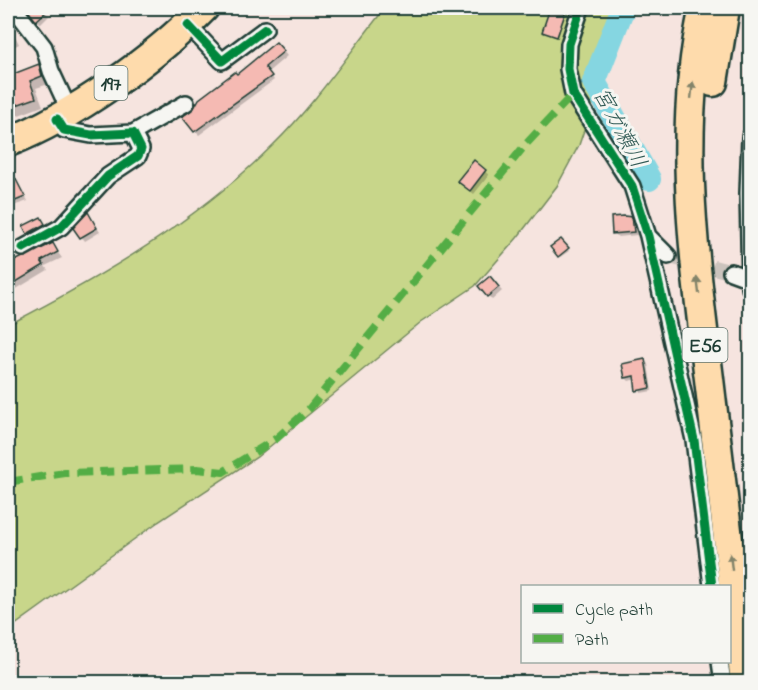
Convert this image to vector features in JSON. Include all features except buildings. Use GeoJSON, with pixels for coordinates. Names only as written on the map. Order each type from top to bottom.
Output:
{"type":"FeatureCollection","features":[{"type":"Feature","properties":{"kind":"highway","name":"E56"},"geometry":{"type":"LineString","coordinates":[[720,11],[711,98],[710,185],[720,312],[750,560]]}},
{"type":"Feature","properties":{"kind":"highway","name":"E56"},"geometry":{"type":"LineString","coordinates":[[720,11],[691,96],[689,141],[693,241],[746,682]]}},
{"type":"Feature","properties":{"kind":"highway","name":"197"},"geometry":{"type":"LineString","coordinates":[[8,142],[63,116],[196,16]]}},
{"type":"Feature","properties":{"kind":"street"},"geometry":{"type":"LineString","coordinates":[[14,8],[44,47],[63,116],[64,130],[91,135],[133,133],[186,103]]}},
{"type":"Feature","properties":{"kind":"street"},"geometry":{"type":"LineString","coordinates":[[580,8],[569,44],[568,69],[573,94],[632,186],[648,236],[694,440],[712,585]]}},
{"type":"Feature","properties":{"kind":"street"},"geometry":{"type":"LineString","coordinates":[[196,16],[222,61],[265,29]]}},
{"type":"Feature","properties":{"kind":"street"},"geometry":{"type":"LineString","coordinates":[[23,248],[61,227],[108,176],[138,156],[141,149],[133,133]]}},
{"type":"Feature","properties":{"kind":"street"},"geometry":{"type":"LineString","coordinates":[[750,137],[750,284]]}},
{"type":"Feature","properties":{"kind":"street"},"geometry":{"type":"LineString","coordinates":[[648,236],[668,256]]}},
{"type":"Feature","properties":{"kind":"street"},"geometry":{"type":"LineString","coordinates":[[731,272],[750,284]]}},
{"type":"Feature","properties":{"kind":"street"},"geometry":{"type":"LineString","coordinates":[[720,663],[723,682]]}},
{"type":"Feature","properties":{"kind":"green space"},"geometry":{"type":"Polygon","coordinates":[[[385,8],[622,8],[617,34],[579,145],[557,186],[517,238],[475,286],[421,322],[257,457],[158,522],[8,630],[8,325],[114,267],[181,222],[244,173],[303,113],[385,8]]]}},
{"type":"Feature","properties":{"kind":"waterway","name":"宮ガ瀬川"},"geometry":{"type":"LineString","coordinates":[[623,8],[594,82],[649,179]]}},
{"type":"Feature","properties":{"kind":"waterway"},"geometry":{"type":"LineString","coordinates":[[575,84],[594,82]]}},
{"type":"Feature","properties":{"kind":"tunnel"},"geometry":{"type":"LineString","coordinates":[[668,256],[731,272]]}},
{"type":"Feature","properties":{"kind":"marked path"},"geometry":{"type":"LineString","coordinates":[[8,482],[65,473],[197,469],[223,472],[277,438],[309,409],[527,143],[573,94]]}},
{"type":"Feature","properties":{"kind":"cycle path"},"geometry":{"type":"LineString","coordinates":[[581,8],[569,44],[568,69],[573,94],[632,186],[648,236],[694,440],[712,585]]}},
{"type":"Feature","properties":{"kind":"cycle path"},"geometry":{"type":"LineString","coordinates":[[188,25],[222,61],[265,29]]}},
{"type":"Feature","properties":{"kind":"cycle path"},"geometry":{"type":"LineString","coordinates":[[23,248],[61,227],[108,176],[138,156],[141,149],[133,133],[91,135],[64,130],[57,119]]}},
{"type":"Feature","properties":{"kind":"cycle path"},"geometry":{"type":"LineString","coordinates":[[750,137],[748,193],[750,288]]}}]}
